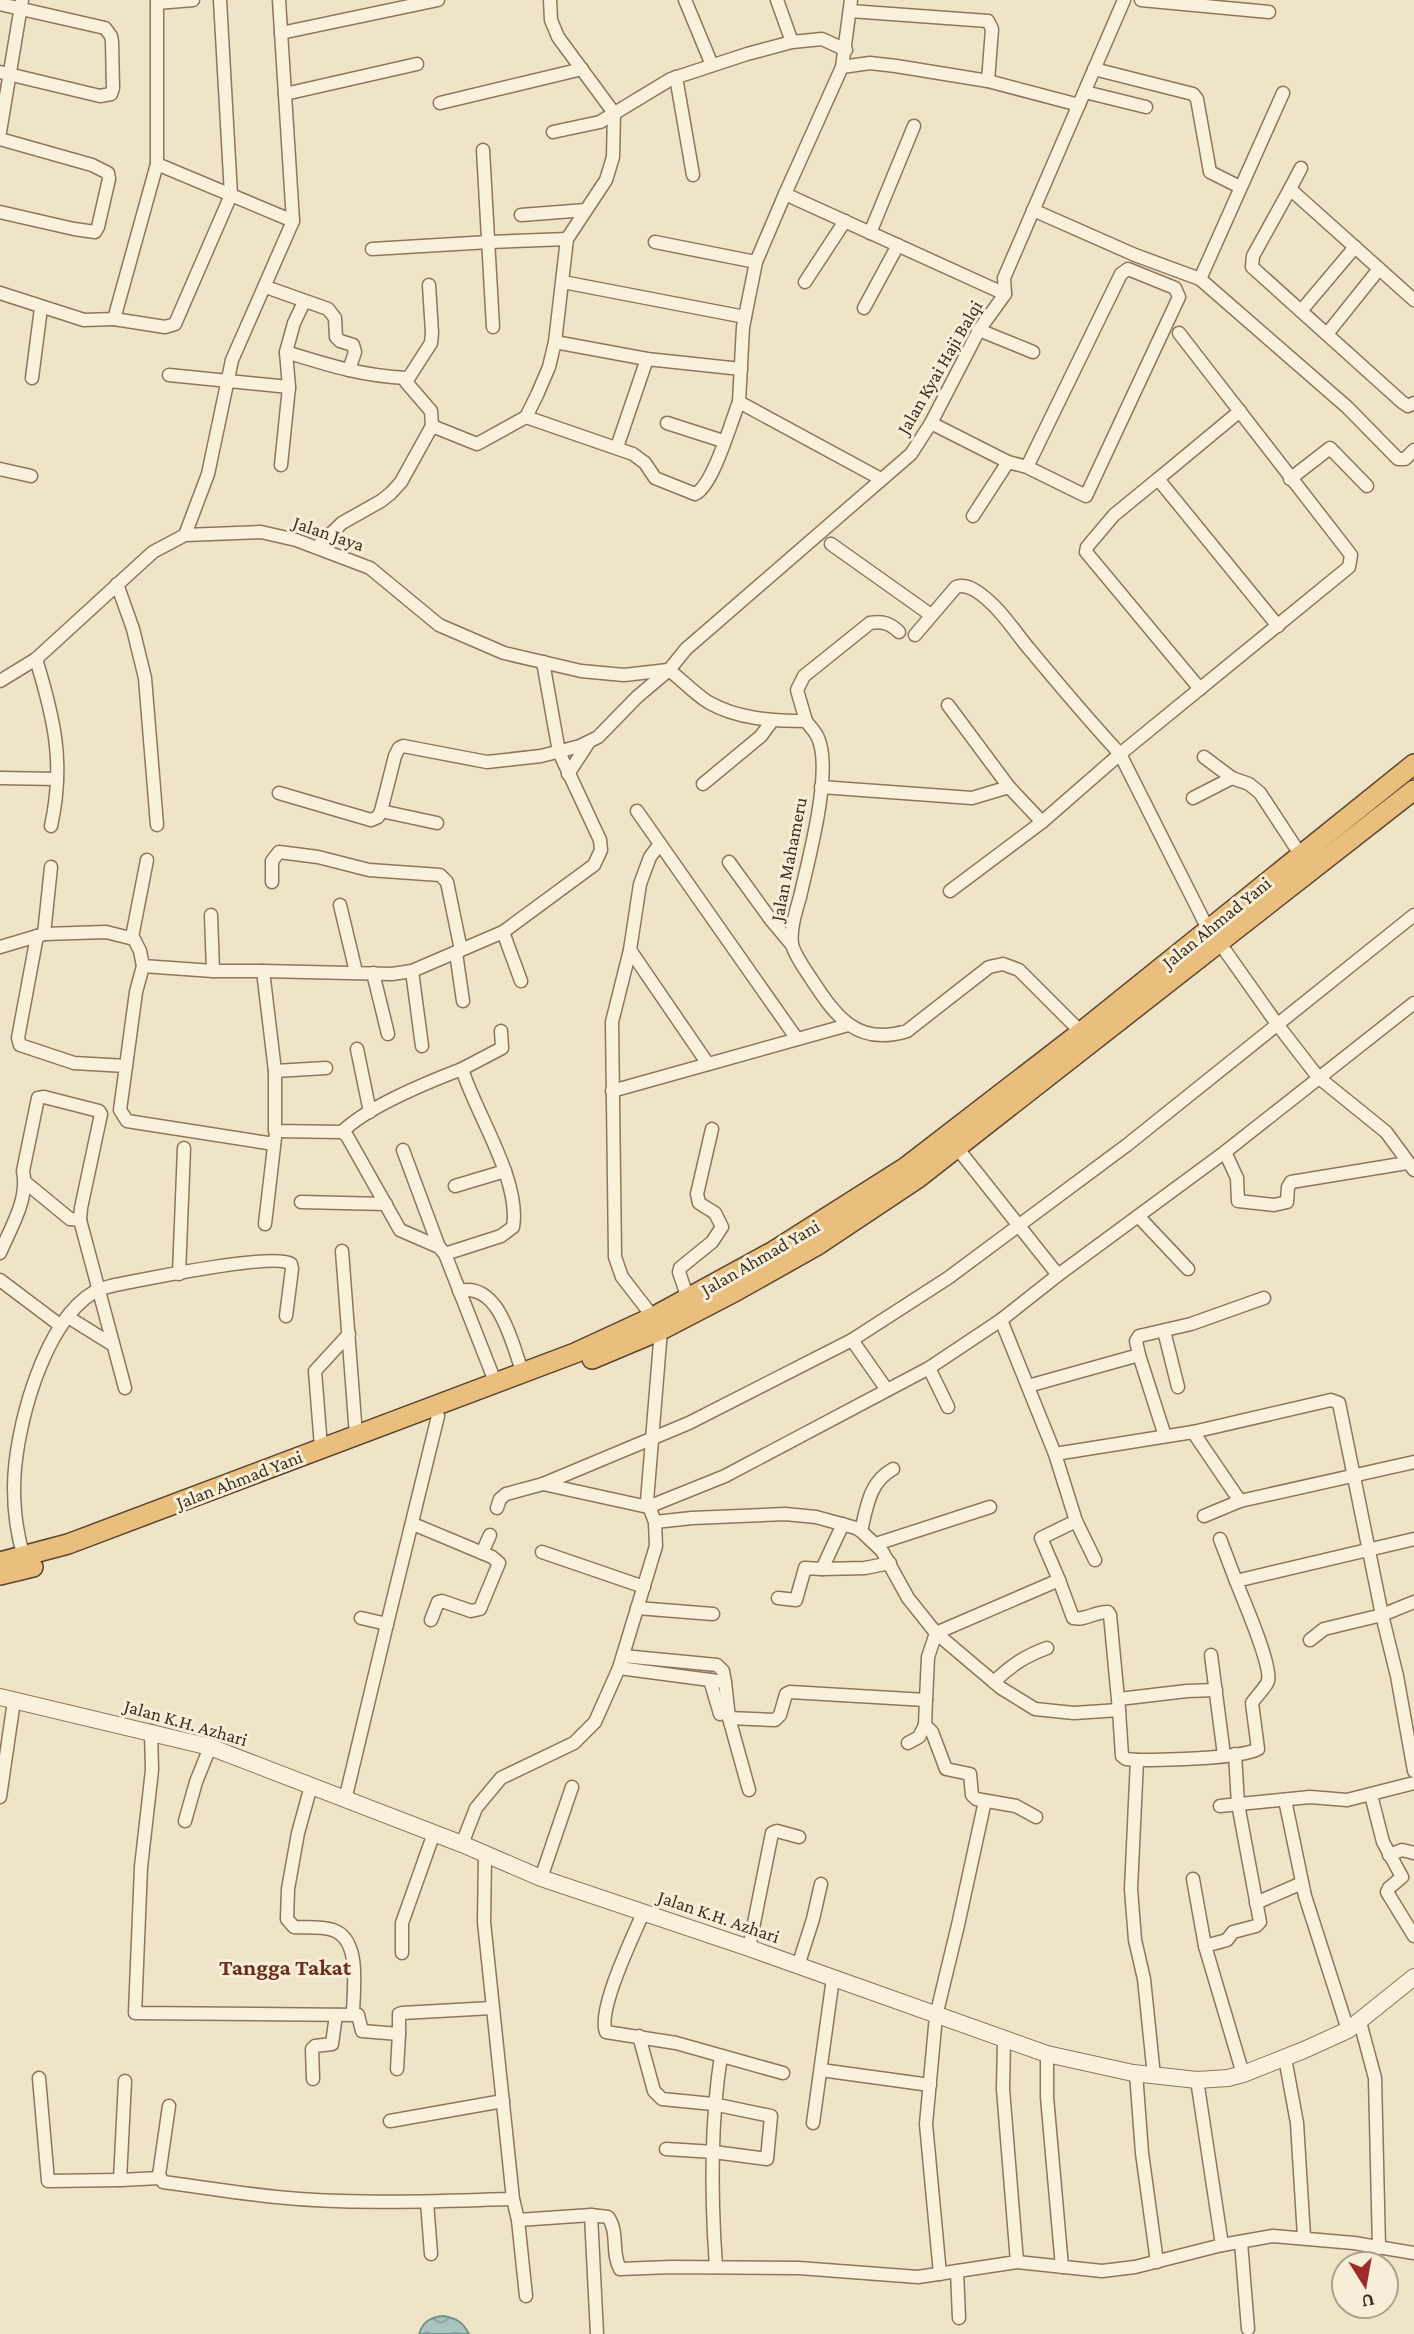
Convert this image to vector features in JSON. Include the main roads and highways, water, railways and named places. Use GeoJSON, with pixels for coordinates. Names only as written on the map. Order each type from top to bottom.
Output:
{"type":"FeatureCollection","features":[{"type":"Feature","properties":{"kind":"highway","name":"Jalan Ahmad Yani"},"geometry":{"type":"LineString","coordinates":[[0,1575],[74,1554],[569,1369],[816,1246],[886,1201],[958,1149],[1214,936],[1300,854],[1414,764]]}},
{"type":"Feature","properties":{"kind":"highway","name":"Jalan Ahmad Yani"},"geometry":{"type":"LineString","coordinates":[[0,1562],[68,1544],[321,1447],[657,1324],[688,1299],[772,1252],[906,1167],[1081,1032],[1414,790]]}},
{"type":"Feature","properties":{"kind":"water"},"geometry":{"type":"Polygon","coordinates":[[[444,2316],[459,2321],[469,2334],[419,2334],[428,2320],[444,2316]]]}},
{"type":"Feature","properties":{"kind":"district","name":"Tangga Takat"},"geometry":{"type":"Point","coordinates":[285,1967]}}]}
